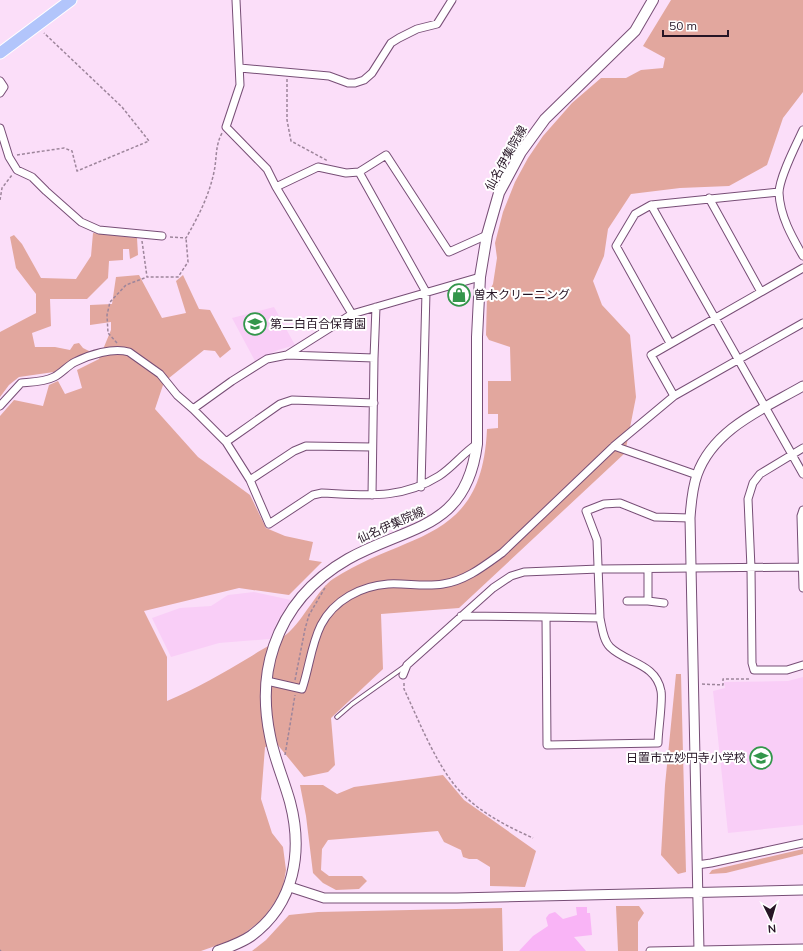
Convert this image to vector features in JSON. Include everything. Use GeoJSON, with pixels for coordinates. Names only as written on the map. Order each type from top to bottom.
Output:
{"type":"FeatureCollection","features":[{"type":"Feature","properties":{"kind":"main road"},"geometry":{"type":"LineString","coordinates":[[0,53],[71,0]]}},
{"type":"Feature","properties":{"kind":"main road","name":"仙名伊集院線"},"geometry":{"type":"LineString","coordinates":[[218,951],[239,943],[261,927],[277,908],[290,887],[296,858],[296,832],[290,802],[270,737],[266,701],[267,682],[274,647],[282,624],[292,608],[306,591],[335,567],[349,559],[417,529],[443,514],[461,495],[468,483],[475,460],[477,444],[477,337],[480,277],[487,235],[500,193],[533,134],[545,119],[635,31],[654,1]]}},
{"type":"Feature","properties":{"kind":"street"},"geometry":{"type":"LineString","coordinates":[[236,0],[240,68],[238,94],[226,127],[267,169],[276,188],[352,314]]}},
{"type":"Feature","properties":{"kind":"street"},"geometry":{"type":"LineString","coordinates":[[240,68],[329,76],[348,83],[364,80],[372,73],[391,43],[417,29],[437,24],[452,0]]}},
{"type":"Feature","properties":{"kind":"street"},"geometry":{"type":"LineString","coordinates":[[0,81],[4,87],[0,93]]}},
{"type":"Feature","properties":{"kind":"street"},"geometry":{"type":"LineString","coordinates":[[0,128],[3,145],[17,170],[32,177],[81,222],[99,230],[162,236]]}},
{"type":"Feature","properties":{"kind":"street"},"geometry":{"type":"LineString","coordinates":[[803,130],[785,171],[779,192],[783,214],[790,233],[803,256]]}},
{"type":"Feature","properties":{"kind":"street"},"geometry":{"type":"LineString","coordinates":[[276,188],[318,167],[346,173],[359,172],[386,155],[449,252],[487,235]]}},
{"type":"Feature","properties":{"kind":"street"},"geometry":{"type":"LineString","coordinates":[[359,172],[426,292],[421,487]]}},
{"type":"Feature","properties":{"kind":"street"},"geometry":{"type":"LineString","coordinates":[[670,343],[616,246],[635,214],[651,205],[779,192]]}},
{"type":"Feature","properties":{"kind":"street"},"geometry":{"type":"LineString","coordinates":[[709,198],[761,292]]}},
{"type":"Feature","properties":{"kind":"street"},"geometry":{"type":"LineString","coordinates":[[651,205],[803,474]]}},
{"type":"Feature","properties":{"kind":"street"},"geometry":{"type":"LineString","coordinates":[[674,396],[651,355],[803,268]]}},
{"type":"Feature","properties":{"kind":"street"},"geometry":{"type":"LineString","coordinates":[[287,355],[352,314],[480,277]]}},
{"type":"Feature","properties":{"kind":"street"},"geometry":{"type":"LineString","coordinates":[[372,495],[376,307]]}},
{"type":"Feature","properties":{"kind":"street"},"geometry":{"type":"LineString","coordinates":[[267,682],[302,689],[321,625],[336,605],[352,594],[368,587],[388,584],[443,584],[463,579],[502,553],[614,446],[674,396],[803,323]]}},
{"type":"Feature","properties":{"kind":"street"},"geometry":{"type":"LineString","coordinates":[[0,406],[21,383],[42,381],[55,376],[74,362],[94,354],[123,350],[129,352],[160,374],[177,395],[226,442],[250,480],[269,524],[313,495],[322,493],[372,495],[397,494],[421,487],[441,474],[477,444]]}},
{"type":"Feature","properties":{"kind":"street"},"geometry":{"type":"LineString","coordinates":[[193,409],[232,381],[268,359],[287,355],[374,358]]}},
{"type":"Feature","properties":{"kind":"street"},"geometry":{"type":"LineString","coordinates":[[699,951],[690,518],[692,493],[697,475],[708,453],[718,440],[736,425],[803,386]]}},
{"type":"Feature","properties":{"kind":"street"},"geometry":{"type":"LineString","coordinates":[[226,442],[280,404],[292,400],[374,403]]}},
{"type":"Feature","properties":{"kind":"street"},"geometry":{"type":"LineString","coordinates":[[250,480],[294,451],[306,446],[372,448]]}},
{"type":"Feature","properties":{"kind":"street"},"geometry":{"type":"LineString","coordinates":[[614,446],[697,475]]}},
{"type":"Feature","properties":{"kind":"street"},"geometry":{"type":"LineString","coordinates":[[803,448],[760,474],[753,483],[748,499],[751,568],[752,663],[754,670],[786,670],[803,665]]}},
{"type":"Feature","properties":{"kind":"street"},"geometry":{"type":"LineString","coordinates":[[546,617],[547,744],[658,743],[661,691],[652,673],[639,663],[619,654],[609,646],[602,632],[600,618],[597,540],[586,511],[604,504],[620,503],[655,517],[690,518]]}},
{"type":"Feature","properties":{"kind":"street"},"geometry":{"type":"LineString","coordinates":[[803,510],[801,516],[803,588]]}},
{"type":"Feature","properties":{"kind":"street"},"geometry":{"type":"LineString","coordinates":[[403,675],[407,665],[493,588],[511,576],[524,572],[599,569],[802,567]]}},
{"type":"Feature","properties":{"kind":"street"},"geometry":{"type":"LineString","coordinates":[[648,569],[648,601]]}},
{"type":"Feature","properties":{"kind":"street"},"geometry":{"type":"LineString","coordinates":[[627,601],[664,603]]}},
{"type":"Feature","properties":{"kind":"street"},"geometry":{"type":"LineString","coordinates":[[461,616],[600,618]]}},
{"type":"Feature","properties":{"kind":"street"},"geometry":{"type":"LineString","coordinates":[[697,865],[803,843]]}},
{"type":"Feature","properties":{"kind":"street"},"geometry":{"type":"LineString","coordinates":[[290,887],[324,898],[457,898],[697,891],[803,890]]}},
{"type":"Feature","properties":{"kind":"street"},"geometry":{"type":"LineString","coordinates":[[650,951],[803,948]]}},
{"type":"Feature","properties":{"kind":"lane"},"geometry":{"type":"LineString","coordinates":[[337,717],[352,704],[407,665]]}},
{"type":"Feature","properties":{"kind":"path"},"geometry":{"type":"LineString","coordinates":[[10,157],[64,148],[72,151],[77,172],[149,141],[122,107],[86,75],[36,26]]}},
{"type":"Feature","properties":{"kind":"path"},"geometry":{"type":"LineString","coordinates":[[287,72],[287,120],[291,141],[333,163]]}},
{"type":"Feature","properties":{"kind":"path"},"geometry":{"type":"LineString","coordinates":[[123,350],[108,333],[107,315],[110,302],[126,285],[147,277],[178,277],[188,262],[186,238],[201,212],[214,172],[217,142],[226,127]]}},
{"type":"Feature","properties":{"kind":"path"},"geometry":{"type":"LineString","coordinates":[[0,200],[2,188],[17,170]]}},
{"type":"Feature","properties":{"kind":"path"},"geometry":{"type":"LineString","coordinates":[[141,235],[147,277]]}},
{"type":"Feature","properties":{"kind":"path"},"geometry":{"type":"LineString","coordinates":[[162,236],[186,238]]}},
{"type":"Feature","properties":{"kind":"path"},"geometry":{"type":"LineString","coordinates":[[284,761],[304,629],[309,615],[327,585]]}},
{"type":"Feature","properties":{"kind":"path"},"geometry":{"type":"LineString","coordinates":[[403,675],[404,689],[440,761],[458,788],[507,827],[533,838]]}},
{"type":"Feature","properties":{"kind":"path"},"geometry":{"type":"LineString","coordinates":[[702,684],[723,685],[723,679],[749,679]]}},
{"type":"Feature","properties":{"kind":"shaded area"},"geometry":{"type":"Polygon","coordinates":[[[671,0],[803,0],[803,92],[783,118],[767,165],[729,186],[680,188],[631,194],[608,229],[604,256],[593,281],[602,305],[630,335],[636,397],[625,453],[459,608],[381,614],[383,669],[331,718],[335,765],[328,772],[304,777],[277,744],[265,747],[261,799],[272,833],[283,847],[286,870],[282,892],[262,920],[238,938],[201,951],[0,951],[0,416],[14,400],[43,406],[49,385],[58,381],[65,394],[82,388],[77,370],[99,359],[111,330],[111,322],[90,325],[90,305],[112,304],[116,277],[139,275],[162,318],[186,313],[176,281],[183,275],[199,309],[210,310],[231,349],[220,358],[215,351],[204,350],[164,382],[155,409],[198,457],[250,495],[266,528],[285,536],[313,542],[309,560],[322,562],[289,595],[239,588],[144,611],[167,657],[167,701],[230,669],[274,642],[294,627],[322,590],[333,579],[361,563],[437,529],[456,514],[472,494],[482,466],[487,429],[498,428],[498,414],[488,414],[488,381],[511,381],[510,347],[489,340],[486,335],[487,295],[493,284],[497,258],[495,243],[503,212],[515,182],[528,158],[543,136],[572,103],[601,78],[626,78],[641,70],[663,68],[665,58],[643,46],[671,0]]]}},
{"type":"Feature","properties":{"kind":"shaded area"},"geometry":{"type":"Polygon","coordinates":[[[93,233],[137,238],[138,255],[130,259],[129,249],[123,249],[123,260],[109,261],[108,278],[87,299],[50,299],[51,326],[32,333],[35,347],[55,347],[70,350],[74,344],[79,343],[83,348],[91,352],[74,358],[54,372],[19,377],[9,385],[0,397],[0,332],[36,313],[36,294],[16,268],[10,237],[14,235],[22,244],[41,278],[76,279],[91,256],[93,233]]]}},
{"type":"Feature","properties":{"kind":"shaded area"},"geometry":{"type":"Polygon","coordinates":[[[274,307],[295,345],[278,350],[255,361],[232,318],[274,307]]]}},
{"type":"Feature","properties":{"kind":"shaded area"},"geometry":{"type":"Polygon","coordinates":[[[254,592],[291,600],[278,620],[270,639],[219,643],[171,657],[152,618],[180,608],[211,606],[228,595],[254,592]]]}},
{"type":"Feature","properties":{"kind":"shaded area"},"geometry":{"type":"Polygon","coordinates":[[[676,674],[681,674],[686,872],[678,874],[661,855],[665,785],[676,674]]]}},
{"type":"Feature","properties":{"kind":"shaded area","name":"日置市立妙円寺小学校"},"geometry":{"type":"Polygon","coordinates":[[[803,677],[803,825],[728,833],[713,691],[725,688],[724,682],[788,681],[803,677]]]}},
{"type":"Feature","properties":{"kind":"shaded area"},"geometry":{"type":"Polygon","coordinates":[[[443,775],[464,800],[536,851],[525,887],[490,886],[490,867],[477,859],[463,857],[461,850],[444,842],[438,831],[328,840],[322,849],[321,870],[329,876],[362,876],[367,881],[359,889],[336,890],[323,883],[313,873],[306,816],[300,785],[323,785],[337,794],[354,787],[443,775]]]}},
{"type":"Feature","properties":{"kind":"shaded area"},"geometry":{"type":"Polygon","coordinates":[[[803,849],[803,854],[726,873],[709,874],[712,870],[803,849]]]}},
{"type":"Feature","properties":{"kind":"shaded area"},"geometry":{"type":"Polygon","coordinates":[[[616,906],[639,906],[644,913],[638,922],[638,951],[618,951],[616,906]]]}},
{"type":"Feature","properties":{"kind":"shaded area"},"geometry":{"type":"Polygon","coordinates":[[[502,908],[503,951],[252,951],[266,940],[289,915],[318,912],[502,908]]]}},
{"type":"Feature","properties":{"kind":"building"},"geometry":{"type":"Polygon","coordinates":[[[576,907],[587,907],[587,913],[590,913],[592,935],[574,937],[586,951],[519,951],[533,936],[548,926],[546,918],[549,914],[555,912],[563,919],[577,915],[576,907]]]}},
{"type":"Feature","properties":{"kind":"place","name":"曽木クリーニング"},"geometry":{"type":"Point","coordinates":[459,295]}},
{"type":"Feature","properties":{"kind":"place","name":"第二白百合保育園"},"geometry":{"type":"Point","coordinates":[255,324]}},
{"type":"Feature","properties":{"kind":"place","name":"日置市立妙円寺小学校"},"geometry":{"type":"Point","coordinates":[761,758]}}]}
